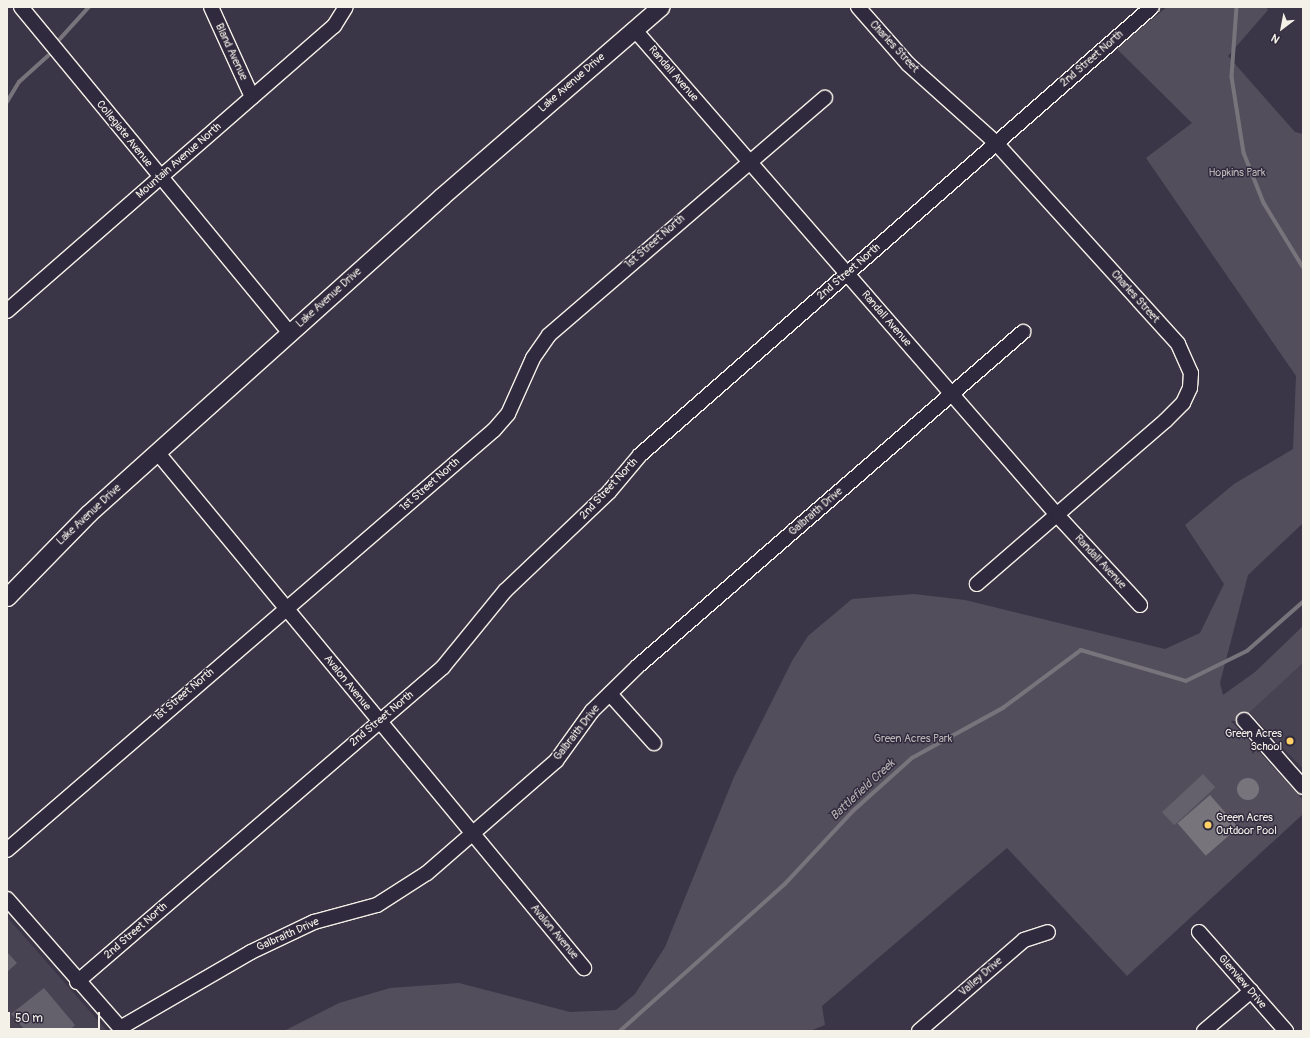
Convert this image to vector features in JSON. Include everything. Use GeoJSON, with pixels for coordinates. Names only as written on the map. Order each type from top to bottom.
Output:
{"type":"FeatureCollection","features":[{"type":"Feature","properties":{"kind":"street","name":"Collegiate Avenue"},"geometry":{"type":"LineString","coordinates":[[21,7],[290,333]]}},
{"type":"Feature","properties":{"kind":"street","name":"Bland Avenue"},"geometry":{"type":"LineString","coordinates":[[211,7],[252,97]]}},
{"type":"Feature","properties":{"kind":"street","name":"Mountain Avenue North"},"geometry":{"type":"LineString","coordinates":[[7,311],[334,26],[346,7]]}},
{"type":"Feature","properties":{"kind":"street","name":"Lake Avenue Drive"},"geometry":{"type":"LineString","coordinates":[[7,597],[89,513],[290,333],[660,7]]}},
{"type":"Feature","properties":{"kind":"street","name":"Charles Street"},"geometry":{"type":"LineString","coordinates":[[858,7],[908,64],[996,143],[1178,344],[1191,374],[1190,388],[1183,403],[1058,516],[977,584]]}},
{"type":"Feature","properties":{"kind":"street","name":"2nd Street North"},"geometry":{"type":"LineString","coordinates":[[78,982],[443,667],[505,591],[610,492],[640,455],[1152,7]]}},
{"type":"Feature","properties":{"kind":"street","name":"Randall Avenue"},"geometry":{"type":"LineString","coordinates":[[634,29],[1058,516],[1140,605]]}},
{"type":"Feature","properties":{"kind":"street","name":"1st Street North"},"geometry":{"type":"LineString","coordinates":[[7,850],[494,430],[508,414],[533,358],[549,335],[825,98]]}},
{"type":"Feature","properties":{"kind":"street","name":"Galbraith Drive"},"geometry":{"type":"LineString","coordinates":[[7,899],[78,982],[121,1029],[251,952],[314,922],[377,905],[427,873],[556,761],[592,710],[1023,332]]}},
{"type":"Feature","properties":{"kind":"street","name":"Avalon Avenue"},"geometry":{"type":"LineString","coordinates":[[157,452],[287,608],[378,722],[584,968]]}},
{"type":"Feature","properties":{"kind":"street"},"geometry":{"type":"LineString","coordinates":[[610,694],[654,742]]}},
{"type":"Feature","properties":{"kind":"street"},"geometry":{"type":"LineString","coordinates":[[1244,720],[1303,787]]}},
{"type":"Feature","properties":{"kind":"street","name":"Valley Drive"},"geometry":{"type":"LineString","coordinates":[[919,1031],[1024,940],[1048,932]]}},
{"type":"Feature","properties":{"kind":"street","name":"Glenview Drive"},"geometry":{"type":"LineString","coordinates":[[1199,932],[1286,1031]]}},
{"type":"Feature","properties":{"kind":"street"},"geometry":{"type":"LineString","coordinates":[[1204,1031],[1251,991]]}},
{"type":"Feature","properties":{"kind":"shaded area","name":"Green Acres School"},"geometry":{"type":"Polygon","coordinates":[[[1303,663],[1303,769],[1249,712],[1303,663]]]}},
{"type":"Feature","properties":{"kind":"shaded area"},"geometry":{"type":"Polygon","coordinates":[[[1244,778],[1252,778],[1259,785],[1259,793],[1252,800],[1244,800],[1237,793],[1237,785],[1244,778]]]}},
{"type":"Feature","properties":{"kind":"shaded area","name":"Green Acres Outdoor Pool"},"geometry":{"type":"Polygon","coordinates":[[[1210,795],[1238,827],[1206,856],[1178,823],[1210,795]]]}},
{"type":"Feature","properties":{"kind":"shaded area"},"geometry":{"type":"Polygon","coordinates":[[[7,917],[107,1031],[7,1031],[7,917]]]}},
{"type":"Feature","properties":{"kind":"green space","name":"Green Acres Park"},"geometry":{"type":"Polygon","coordinates":[[[1167,7],[1266,7],[1268,10],[1228,56],[1295,132],[1303,134],[1303,523],[1248,575],[1220,683],[1223,695],[1255,672],[1303,626],[1303,663],[1240,721],[1231,721],[1303,800],[1303,814],[1127,976],[1007,848],[822,1006],[825,1025],[810,1031],[284,1031],[339,1003],[390,988],[459,983],[570,1012],[616,1010],[635,994],[665,947],[734,777],[792,661],[808,636],[852,599],[914,594],[965,600],[1165,649],[1200,633],[1224,584],[1185,525],[1234,484],[1293,449],[1296,376],[1146,158],[1192,123],[1116,48],[1167,7]]]}},
{"type":"Feature","properties":{"kind":"building"},"geometry":{"type":"Polygon","coordinates":[[[1203,774],[1215,787],[1174,825],[1162,812],[1203,774]]]}},
{"type":"Feature","properties":{"kind":"building"},"geometry":{"type":"Polygon","coordinates":[[[7,952],[17,963],[7,972],[7,952]]]}},
{"type":"Feature","properties":{"kind":"building"},"geometry":{"type":"Polygon","coordinates":[[[44,988],[75,1025],[69,1031],[26,1031],[11,1014],[44,988]]]}},
{"type":"Feature","properties":{"kind":"waterway"},"geometry":{"type":"LineString","coordinates":[[60,39],[89,7]]}},
{"type":"Feature","properties":{"kind":"waterway"},"geometry":{"type":"LineString","coordinates":[[1237,7],[1232,77],[1244,153],[1264,203],[1303,267]]}},
{"type":"Feature","properties":{"kind":"waterway"},"geometry":{"type":"LineString","coordinates":[[7,102],[19,82],[48,56]]}},
{"type":"Feature","properties":{"kind":"waterway","name":"Battlefield Creek"},"geometry":{"type":"LineString","coordinates":[[620,1031],[785,884],[853,811],[912,758],[1003,708],[1081,650],[1186,681],[1247,651],[1303,602]]}},
{"type":"Feature","properties":{"kind":"place","name":"Green Acres School"},"geometry":{"type":"Point","coordinates":[1290,741]}},
{"type":"Feature","properties":{"kind":"place","name":"Green Acres Outdoor Pool"},"geometry":{"type":"Point","coordinates":[1208,825]}},
{"type":"Feature","properties":{"kind":"park label","name":"Hopkins Park"},"geometry":{"type":"Point","coordinates":[1237,173]}}]}
